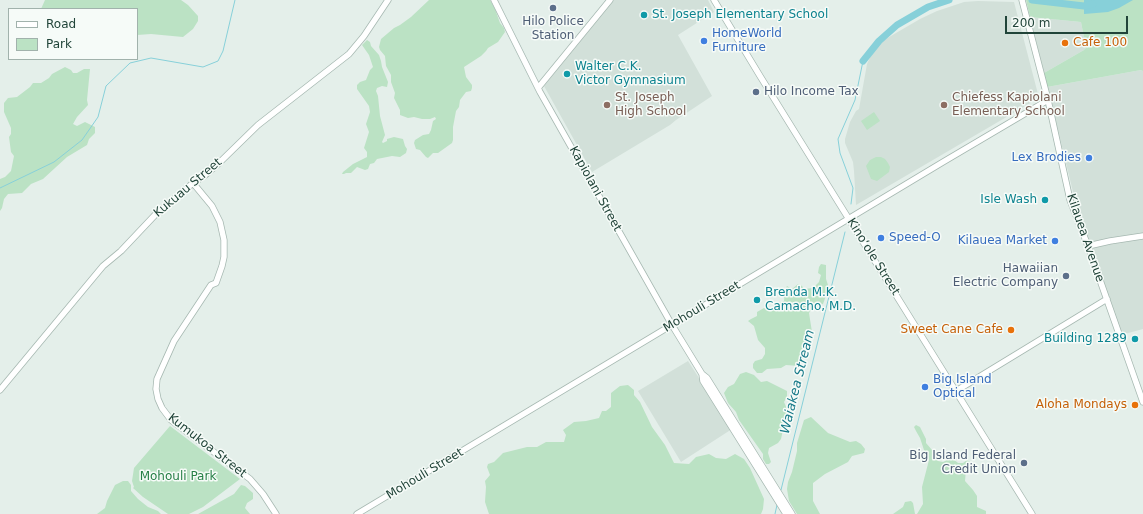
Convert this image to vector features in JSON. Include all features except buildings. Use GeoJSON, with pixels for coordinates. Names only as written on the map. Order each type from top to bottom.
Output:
{"type":"FeatureCollection","features":[{"type":"Feature","properties":{"kind":"street","name":"Kukuau Street"},"geometry":{"type":"LineString","coordinates":[[0,390],[103,266],[121,251],[155,216],[193,183],[218,164],[258,125],[349,54],[364,36],[388,0]]}},
{"type":"Feature","properties":{"kind":"street","name":"Kapiolani Street"},"geometry":{"type":"LineString","coordinates":[[494,0],[538,88],[672,325],[792,514]]}},
{"type":"Feature","properties":{"kind":"street"},"geometry":{"type":"LineString","coordinates":[[538,88],[610,0]]}},
{"type":"Feature","properties":{"kind":"street","name":"Kinoʻole Street"},"geometry":{"type":"LineString","coordinates":[[714,0],[1032,514]]}},
{"type":"Feature","properties":{"kind":"street","name":"Kilauea Avenue"},"geometry":{"type":"LineString","coordinates":[[1022,0],[1048,100],[1070,200],[1088,246],[1143,402]]}},
{"type":"Feature","properties":{"kind":"street","name":"Mohouli Street"},"geometry":{"type":"LineString","coordinates":[[357,514],[1048,100]]}},
{"type":"Feature","properties":{"kind":"street","name":"Kumukoa Street"},"geometry":{"type":"LineString","coordinates":[[193,183],[212,206],[220,222],[224,240],[224,257],[216,283],[211,285],[174,341],[157,379],[156,389],[158,399],[162,408],[171,420],[250,479],[263,494],[276,514]]}},
{"type":"Feature","properties":{"kind":"street"},"geometry":{"type":"LineString","coordinates":[[1088,246],[1143,236]]}},
{"type":"Feature","properties":{"kind":"street"},"geometry":{"type":"LineString","coordinates":[[956,391],[1107,299]]}},
{"type":"Feature","properties":{"kind":"street","name":"Kapiolani Street"},"geometry":{"type":"LineString","coordinates":[[702,374],[703,381],[786,514]]}},
{"type":"Feature","properties":{"kind":"shaded area"},"geometry":{"type":"Polygon","coordinates":[[[614,0],[708,0],[714,12],[678,35],[712,96],[670,125],[592,172],[544,86],[614,0]]]}},
{"type":"Feature","properties":{"kind":"shaded area","name":"Chiefess Kapiolani Elementary School"},"geometry":{"type":"Polygon","coordinates":[[[964,2],[1014,2],[1039,98],[856,205],[853,162],[845,143],[845,139],[850,122],[856,111],[859,109],[867,64],[872,53],[879,43],[920,19],[937,11],[964,2]]]}},
{"type":"Feature","properties":{"kind":"shaded area"},"geometry":{"type":"Polygon","coordinates":[[[1030,17],[1081,22],[1086,48],[1044,73],[1030,17]]]}},
{"type":"Feature","properties":{"kind":"shaded area"},"geometry":{"type":"Polygon","coordinates":[[[1141,70],[1143,71],[1143,234],[1089,242],[1074,196],[1047,87],[1141,70]]]}},
{"type":"Feature","properties":{"kind":"shaded area"},"geometry":{"type":"Polygon","coordinates":[[[1143,238],[1143,329],[1121,335],[1091,249],[1107,244],[1143,238]]]}},
{"type":"Feature","properties":{"kind":"shaded area"},"geometry":{"type":"Polygon","coordinates":[[[688,361],[732,429],[681,462],[638,391],[688,361]]]}},
{"type":"Feature","properties":{"kind":"green space"},"geometry":{"type":"Polygon","coordinates":[[[45,0],[181,0],[198,16],[198,21],[193,29],[183,37],[151,34],[138,35],[138,8],[41,8],[45,0]]]}},
{"type":"Feature","properties":{"kind":"green space"},"geometry":{"type":"Polygon","coordinates":[[[429,0],[490,0],[505,32],[498,42],[488,48],[481,56],[464,67],[466,77],[472,85],[472,88],[471,91],[466,92],[460,100],[459,107],[456,111],[452,143],[438,153],[433,153],[428,158],[420,150],[416,149],[414,143],[415,140],[423,135],[429,134],[433,121],[436,119],[435,117],[430,119],[414,117],[408,118],[400,115],[400,110],[394,98],[395,93],[391,82],[391,75],[386,66],[385,56],[379,47],[381,39],[411,17],[429,0]]]}},
{"type":"Feature","properties":{"kind":"green space"},"geometry":{"type":"Polygon","coordinates":[[[1026,0],[1143,0],[1143,71],[1141,70],[1047,87],[1044,73],[1086,48],[1081,22],[1030,17],[1026,0]]]}},
{"type":"Feature","properties":{"kind":"green space"},"geometry":{"type":"Polygon","coordinates":[[[367,40],[379,55],[388,82],[387,87],[382,86],[377,88],[376,91],[385,135],[382,142],[383,143],[387,141],[387,139],[394,137],[403,139],[407,149],[406,153],[400,157],[392,156],[377,159],[374,163],[370,164],[368,169],[365,170],[357,167],[351,173],[342,174],[353,164],[367,157],[367,152],[364,148],[369,132],[366,124],[370,112],[369,106],[357,89],[357,85],[366,80],[370,70],[373,67],[369,55],[362,45],[367,40]]]}},
{"type":"Feature","properties":{"kind":"green space"},"geometry":{"type":"Polygon","coordinates":[[[65,67],[73,73],[77,73],[84,69],[90,69],[87,100],[88,105],[73,124],[77,126],[85,122],[95,127],[95,133],[89,139],[87,145],[67,157],[43,179],[31,184],[22,193],[8,194],[4,199],[0,211],[0,179],[5,177],[11,171],[14,156],[11,152],[9,137],[11,134],[11,128],[4,112],[4,103],[8,98],[17,97],[33,83],[41,83],[52,74],[65,67]]]}},
{"type":"Feature","properties":{"kind":"green space"},"geometry":{"type":"Polygon","coordinates":[[[874,112],[880,121],[867,130],[861,121],[874,112]]]}},
{"type":"Feature","properties":{"kind":"green space"},"geometry":{"type":"Polygon","coordinates":[[[876,157],[885,159],[890,167],[889,172],[877,181],[871,179],[866,166],[870,160],[876,157]]]}},
{"type":"Feature","properties":{"kind":"green space"},"geometry":{"type":"Polygon","coordinates":[[[821,264],[826,265],[826,279],[828,285],[827,293],[823,304],[813,307],[809,313],[812,332],[805,344],[804,357],[800,366],[786,365],[781,368],[767,369],[762,373],[757,373],[753,368],[753,364],[755,361],[762,359],[765,354],[765,348],[758,340],[754,326],[748,321],[757,316],[757,312],[764,308],[772,308],[775,304],[784,301],[785,289],[787,286],[792,289],[798,284],[804,289],[813,288],[819,282],[821,275],[818,273],[821,264]]]}},
{"type":"Feature","properties":{"kind":"green space"},"geometry":{"type":"Polygon","coordinates":[[[746,372],[754,375],[761,382],[767,381],[787,391],[787,397],[784,402],[789,415],[782,424],[783,430],[781,439],[778,443],[769,448],[768,453],[771,462],[769,464],[766,464],[763,459],[763,454],[739,420],[736,412],[728,403],[724,393],[728,387],[734,384],[740,374],[746,372]]]}},
{"type":"Feature","properties":{"kind":"green space"},"geometry":{"type":"Polygon","coordinates":[[[628,385],[634,390],[634,395],[640,402],[652,427],[665,445],[674,463],[689,464],[696,457],[709,454],[716,458],[726,459],[735,454],[744,459],[750,468],[764,499],[761,514],[489,514],[485,502],[485,481],[490,475],[487,467],[488,464],[494,462],[503,453],[527,447],[537,447],[546,442],[564,442],[566,435],[563,430],[574,422],[599,418],[602,411],[606,411],[611,407],[611,393],[620,386],[628,385]]]}},
{"type":"Feature","properties":{"kind":"green space"},"geometry":{"type":"Polygon","coordinates":[[[811,417],[828,433],[850,442],[856,441],[865,449],[864,453],[852,456],[848,462],[825,474],[813,483],[813,501],[820,514],[797,514],[789,501],[787,489],[788,482],[792,472],[797,451],[797,443],[804,420],[811,417]]]}},
{"type":"Feature","properties":{"kind":"green space"},"geometry":{"type":"Polygon","coordinates":[[[916,425],[920,427],[926,439],[926,443],[938,461],[943,462],[952,458],[958,463],[963,463],[967,460],[970,462],[966,469],[965,481],[977,496],[977,507],[986,511],[986,514],[917,514],[923,504],[922,487],[929,460],[914,427],[916,425]]]}},
{"type":"Feature","properties":{"kind":"green space","name":"Mohouli Park"},"geometry":{"type":"Polygon","coordinates":[[[170,426],[240,479],[203,507],[189,514],[168,514],[143,497],[133,488],[132,481],[134,468],[170,426]]]}},
{"type":"Feature","properties":{"kind":"green space"},"geometry":{"type":"Polygon","coordinates":[[[123,481],[128,481],[131,485],[131,491],[138,499],[148,507],[158,511],[161,514],[97,514],[105,508],[115,485],[123,481]]]}},
{"type":"Feature","properties":{"kind":"green space"},"geometry":{"type":"Polygon","coordinates":[[[241,485],[245,486],[253,493],[253,499],[247,503],[245,508],[250,514],[198,514],[234,494],[241,485]]]}},
{"type":"Feature","properties":{"kind":"green space"},"geometry":{"type":"Polygon","coordinates":[[[911,501],[913,503],[915,514],[893,514],[903,507],[905,502],[911,501]]]}},
{"type":"Feature","properties":{"kind":"water"},"geometry":{"type":"Polygon","coordinates":[[[1084,0],[1133,0],[1108,12],[1084,14],[1084,0]]]}},
{"type":"Feature","properties":{"kind":"waterway"},"geometry":{"type":"LineString","coordinates":[[0,188],[54,162],[82,140],[98,117],[106,86],[130,63],[151,58],[203,67],[218,61],[223,51],[235,0]]}},
{"type":"Feature","properties":{"kind":"waterway"},"geometry":{"type":"LineString","coordinates":[[863,61],[879,41],[897,25],[928,7],[949,0]]}},
{"type":"Feature","properties":{"kind":"waterway"},"geometry":{"type":"LineString","coordinates":[[1032,0],[1084,6],[1093,4]]}},
{"type":"Feature","properties":{"kind":"waterway"},"geometry":{"type":"LineString","coordinates":[[851,204],[853,188],[840,153],[838,139],[855,100],[863,61]]}},
{"type":"Feature","properties":{"kind":"waterway","name":"Waiakea Stream"},"geometry":{"type":"LineString","coordinates":[[781,490],[845,232]]}},
{"type":"Feature","properties":{"kind":"waterway","name":"Waiakea Stream"},"geometry":{"type":"LineString","coordinates":[[775,514],[777,505]]}},
{"type":"Feature","properties":{"kind":"place","name":"Hilo Police Station"},"geometry":{"type":"Point","coordinates":[553,8]}},
{"type":"Feature","properties":{"kind":"place","name":"St. Joseph Elementary School"},"geometry":{"type":"Point","coordinates":[644,15]}},
{"type":"Feature","properties":{"kind":"place","name":"HomeWorld Furniture"},"geometry":{"type":"Point","coordinates":[704,41]}},
{"type":"Feature","properties":{"kind":"place","name":"Cafe 100"},"geometry":{"type":"Point","coordinates":[1065,43]}},
{"type":"Feature","properties":{"kind":"place","name":"Walter C.K. Victor Gymnasium"},"geometry":{"type":"Point","coordinates":[567,74]}},
{"type":"Feature","properties":{"kind":"place","name":"Hilo Income Tax"},"geometry":{"type":"Point","coordinates":[756,92]}},
{"type":"Feature","properties":{"kind":"place","name":"St. Joseph High School"},"geometry":{"type":"Point","coordinates":[607,105]}},
{"type":"Feature","properties":{"kind":"place","name":"Chiefess Kapiolani Elementary School"},"geometry":{"type":"Point","coordinates":[944,105]}},
{"type":"Feature","properties":{"kind":"place","name":"Lex Brodies"},"geometry":{"type":"Point","coordinates":[1089,158]}},
{"type":"Feature","properties":{"kind":"place","name":"Isle Wash"},"geometry":{"type":"Point","coordinates":[1045,200]}},
{"type":"Feature","properties":{"kind":"place","name":"Speed-O"},"geometry":{"type":"Point","coordinates":[881,238]}},
{"type":"Feature","properties":{"kind":"place","name":"Kilauea Market"},"geometry":{"type":"Point","coordinates":[1055,241]}},
{"type":"Feature","properties":{"kind":"place","name":"Hawaiian Electric Company"},"geometry":{"type":"Point","coordinates":[1066,276]}},
{"type":"Feature","properties":{"kind":"place","name":"Brenda M.K. Camacho, M.D."},"geometry":{"type":"Point","coordinates":[757,300]}},
{"type":"Feature","properties":{"kind":"place","name":"Sweet Cane Cafe"},"geometry":{"type":"Point","coordinates":[1011,330]}},
{"type":"Feature","properties":{"kind":"place","name":"Building 1289"},"geometry":{"type":"Point","coordinates":[1135,339]}},
{"type":"Feature","properties":{"kind":"place","name":"Big Island Optical"},"geometry":{"type":"Point","coordinates":[925,387]}},
{"type":"Feature","properties":{"kind":"place","name":"Aloha Mondays"},"geometry":{"type":"Point","coordinates":[1135,405]}},
{"type":"Feature","properties":{"kind":"place","name":"Big Island Federal Credit Union"},"geometry":{"type":"Point","coordinates":[1024,463]}}]}
